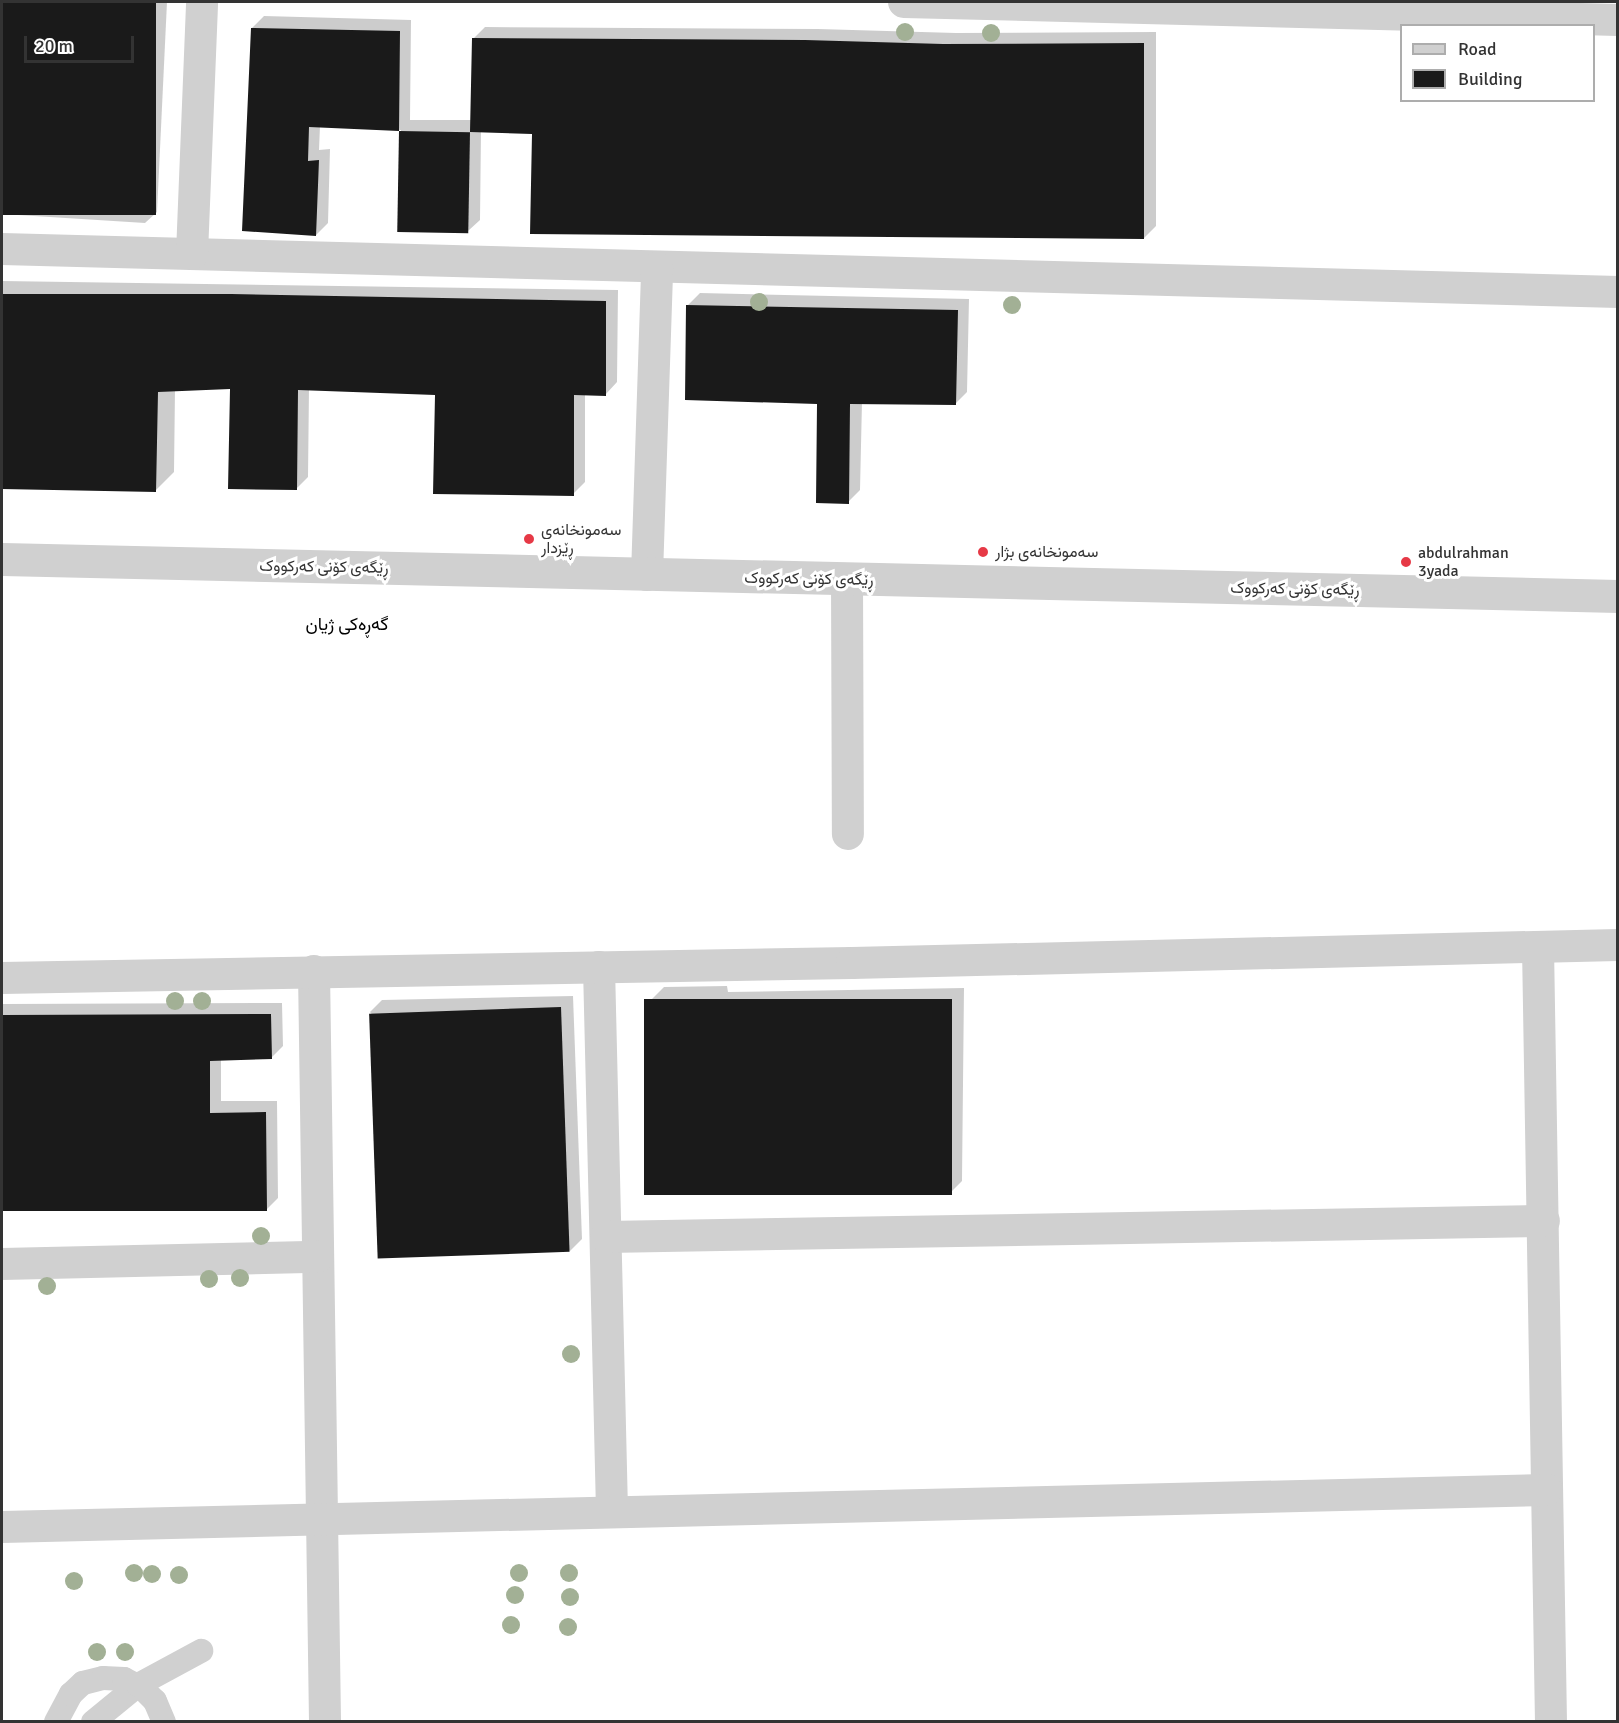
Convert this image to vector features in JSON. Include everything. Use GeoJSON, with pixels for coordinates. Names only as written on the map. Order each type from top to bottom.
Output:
{"type":"FeatureCollection","features":[{"type":"Feature","properties":{"kind":"street"},"geometry":{"type":"LineString","coordinates":[[192,254],[202,2]]}},
{"type":"Feature","properties":{"kind":"street"},"geometry":{"type":"LineString","coordinates":[[904,2],[1515,10],[1617,20]]}},
{"type":"Feature","properties":{"kind":"street"},"geometry":{"type":"LineString","coordinates":[[2,249],[1617,292]]}},
{"type":"Feature","properties":{"kind":"street"},"geometry":{"type":"LineString","coordinates":[[647,574],[657,268]]}},
{"type":"Feature","properties":{"kind":"street","name":"ڕێگەی کۆنی کەرکووک"},"geometry":{"type":"LineString","coordinates":[[2,559],[1617,596]]}},
{"type":"Feature","properties":{"kind":"street"},"geometry":{"type":"LineString","coordinates":[[847,580],[848,834]]}},
{"type":"Feature","properties":{"kind":"street"},"geometry":{"type":"LineString","coordinates":[[2,978],[1617,945]]}},
{"type":"Feature","properties":{"kind":"street"},"geometry":{"type":"LineString","coordinates":[[1538,947],[1551,1722]]}},
{"type":"Feature","properties":{"kind":"street"},"geometry":{"type":"LineString","coordinates":[[599,966],[612,1512]]}},
{"type":"Feature","properties":{"kind":"street"},"geometry":{"type":"LineString","coordinates":[[314,971],[325,1722]]}},
{"type":"Feature","properties":{"kind":"street"},"geometry":{"type":"LineString","coordinates":[[606,1237],[1544,1221]]}},
{"type":"Feature","properties":{"kind":"street"},"geometry":{"type":"LineString","coordinates":[[2,1264],[318,1257]]}},
{"type":"Feature","properties":{"kind":"street"},"geometry":{"type":"LineString","coordinates":[[2,1527],[1547,1490]]}},
{"type":"Feature","properties":{"kind":"street"},"geometry":{"type":"LineString","coordinates":[[93,1722],[138,1685],[201,1651]]}},
{"type":"Feature","properties":{"kind":"street"},"geometry":{"type":"LineString","coordinates":[[56,1722],[71,1694],[84,1683],[103,1678],[124,1679],[138,1685],[155,1701],[164,1722]]}},
{"type":"Feature","properties":{"kind":"building"},"geometry":{"type":"Polygon","coordinates":[[[2,2],[156,2],[156,215],[2,215],[2,2]]]}},
{"type":"Feature","properties":{"kind":"building"},"geometry":{"type":"Polygon","coordinates":[[[251,28],[400,31],[399,131],[309,127],[308,161],[319,160],[316,236],[242,231],[251,28]]]}},
{"type":"Feature","properties":{"kind":"building"},"geometry":{"type":"Polygon","coordinates":[[[472,38],[805,40],[943,44],[1144,43],[1144,239],[530,234],[532,134],[470,132],[472,38]]]}},
{"type":"Feature","properties":{"kind":"building"},"geometry":{"type":"Polygon","coordinates":[[[399,131],[470,132],[468,233],[397,232],[399,131]]]}},
{"type":"Feature","properties":{"kind":"building"},"geometry":{"type":"Polygon","coordinates":[[[2,294],[231,294],[606,301],[606,396],[574,395],[574,496],[433,494],[435,395],[298,390],[297,490],[228,489],[230,389],[158,392],[156,492],[2,489],[2,294]]]}},
{"type":"Feature","properties":{"kind":"building"},"geometry":{"type":"Polygon","coordinates":[[[686,305],[958,310],[956,405],[850,404],[849,504],[816,503],[817,404],[685,400],[686,305]]]}},
{"type":"Feature","properties":{"kind":"building"},"geometry":{"type":"Polygon","coordinates":[[[644,999],[952,999],[952,1195],[644,1195],[644,999]]]}},
{"type":"Feature","properties":{"kind":"building"},"geometry":{"type":"Polygon","coordinates":[[[561,1007],[570,1252],[378,1259],[369,1014],[561,1007]]]}},
{"type":"Feature","properties":{"kind":"building"},"geometry":{"type":"Polygon","coordinates":[[[271,1014],[272,1059],[210,1061],[210,1113],[266,1112],[267,1211],[2,1211],[2,1015],[271,1014]]]}},
{"type":"Feature","properties":{"kind":"place","name":"سەمونخانەی ڕێزدار"},"geometry":{"type":"Point","coordinates":[529,539]}},
{"type":"Feature","properties":{"kind":"place","name":"سەمونخانەی بژار"},"geometry":{"type":"Point","coordinates":[983,552]}},
{"type":"Feature","properties":{"kind":"place","name":"abdulrahman 3yada"},"geometry":{"type":"Point","coordinates":[1406,562]}},
{"type":"Feature","properties":{"kind":"district","name":"گەڕەکی ژیان"},"geometry":{"type":"Point","coordinates":[347,624]}}]}
